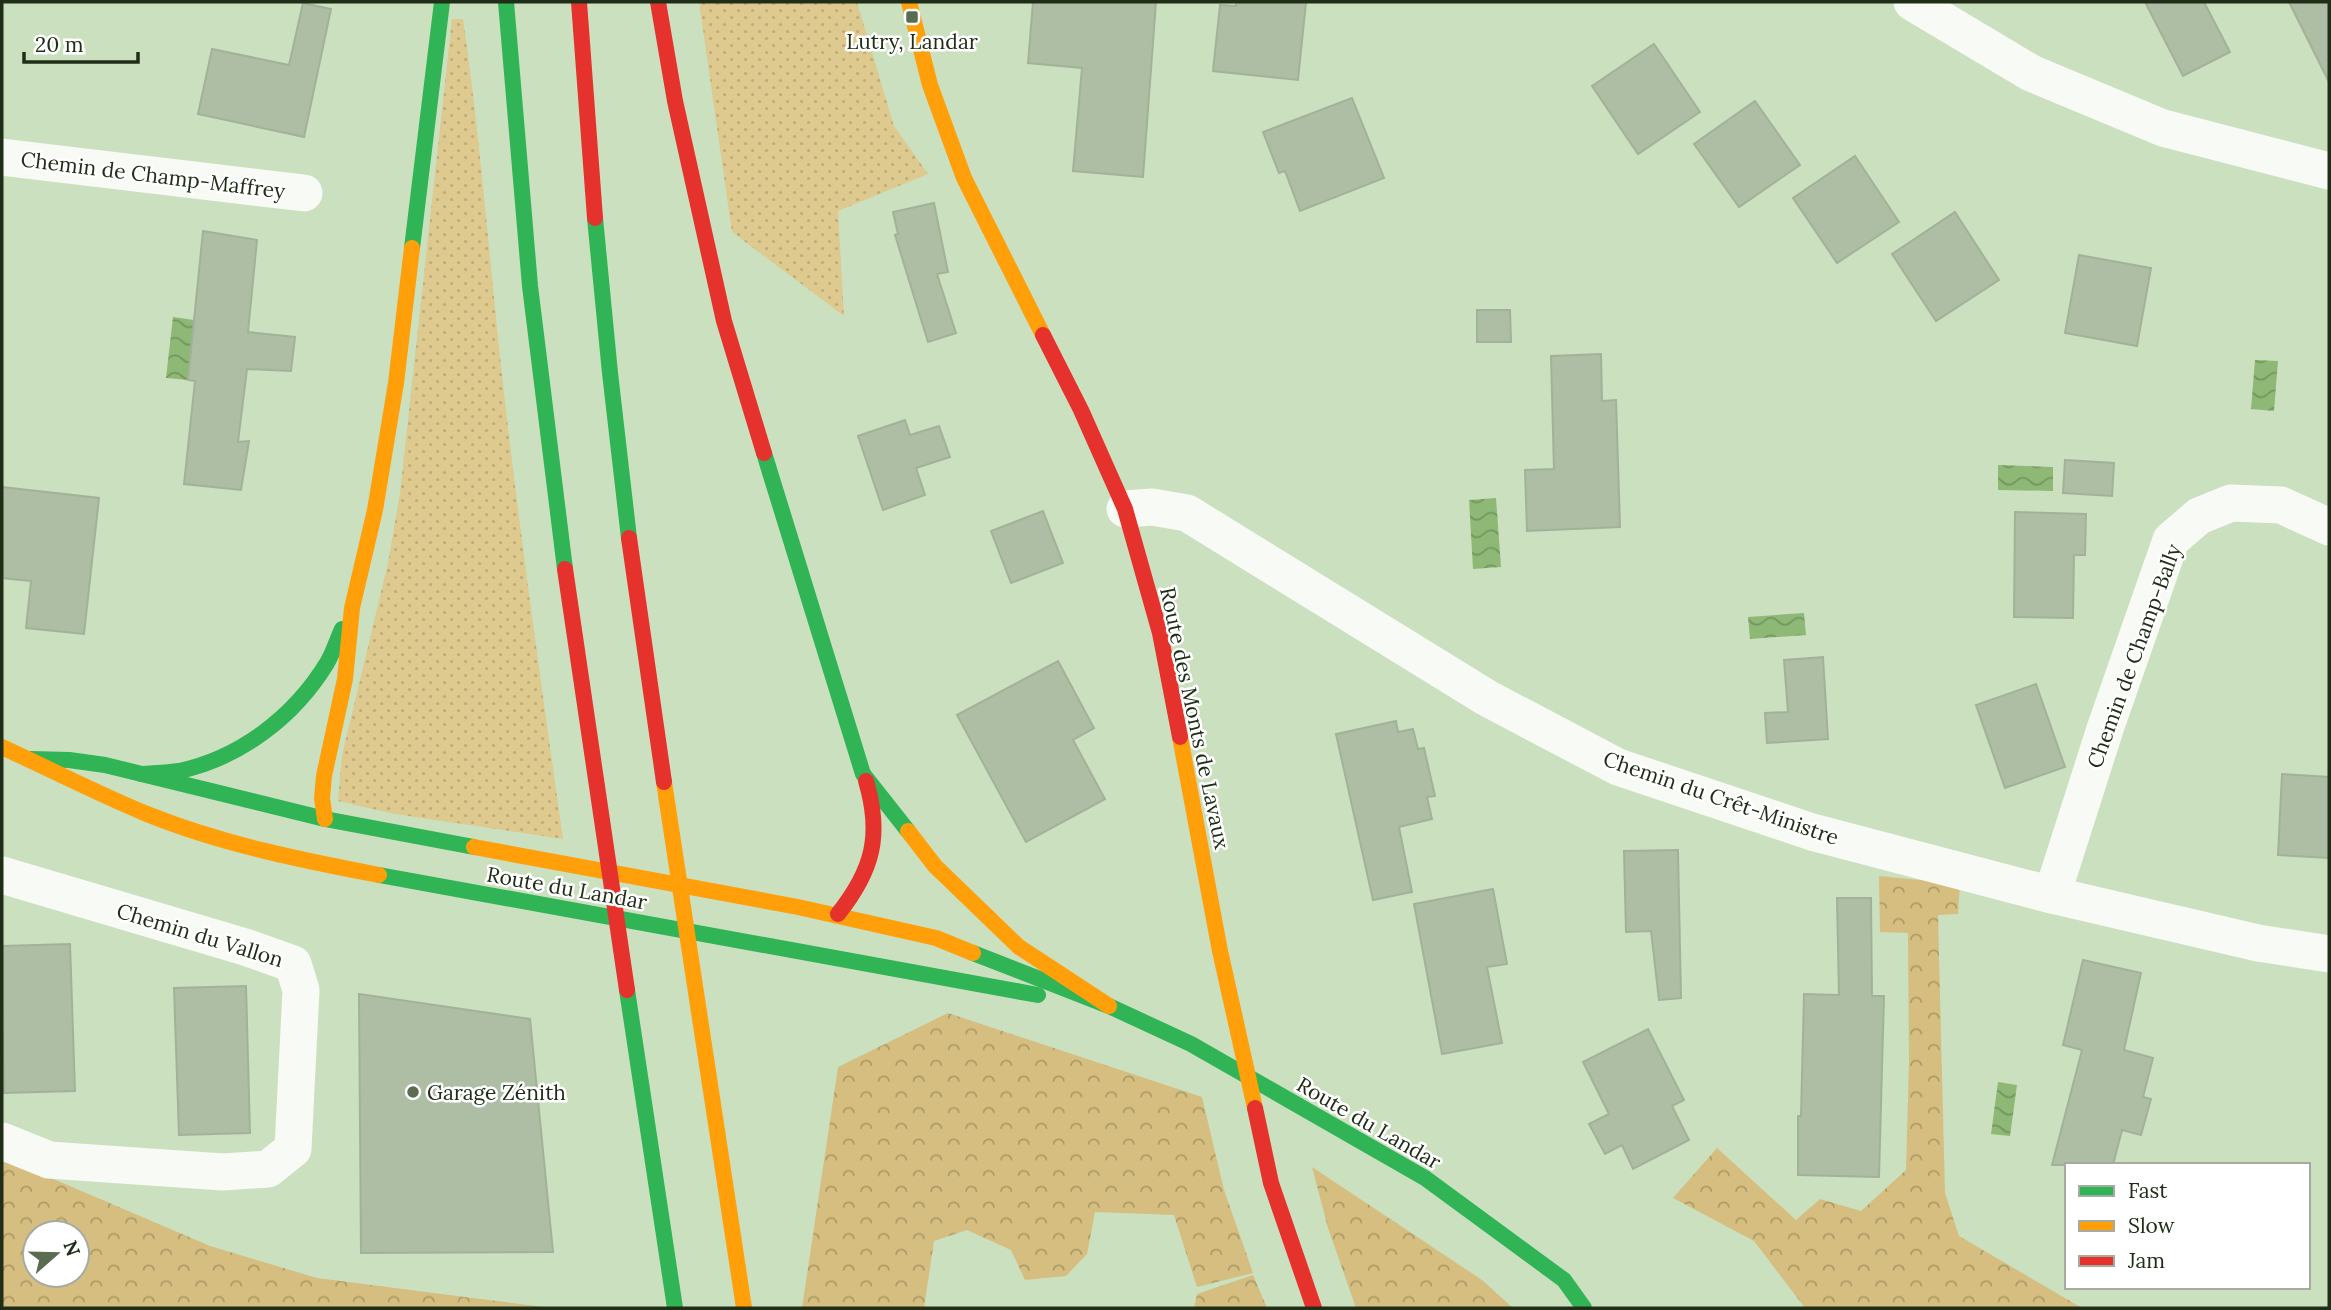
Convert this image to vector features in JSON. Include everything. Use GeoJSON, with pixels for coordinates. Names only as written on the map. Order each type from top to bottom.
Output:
{"type":"FeatureCollection","features":[{"type":"Feature","properties":{"kind":"main road"},"geometry":{"type":"LineString","coordinates":[[366,873],[338,845],[325,820],[322,798],[324,776],[345,679],[352,608],[375,510],[396,383],[442,2]]}},
{"type":"Feature","properties":{"kind":"main road"},"geometry":{"type":"LineString","coordinates":[[506,2],[511,92],[524,229],[564,565],[676,1308]]}},
{"type":"Feature","properties":{"kind":"main road"},"geometry":{"type":"LineString","coordinates":[[579,2],[605,329],[635,579],[744,1308]]}},
{"type":"Feature","properties":{"kind":"main road"},"geometry":{"type":"LineString","coordinates":[[659,2],[678,114],[724,321],[791,547],[872,797],[874,848],[867,873],[855,895],[838,915],[814,928]]}},
{"type":"Feature","properties":{"kind":"main road","name":"Route des Monts de Lavaux"},"geometry":{"type":"LineString","coordinates":[[909,2],[930,85],[964,178],[1081,410],[1125,509],[1160,633],[1235,1022],[1271,1183],[1314,1308]]}},
{"type":"Feature","properties":{"kind":"main road"},"geometry":{"type":"LineString","coordinates":[[141,774],[178,771],[213,761],[246,745],[276,723],[302,697],[326,664],[352,608]]}},
{"type":"Feature","properties":{"kind":"main road","name":"Route du Landar"},"geometry":{"type":"LineString","coordinates":[[2,747],[146,814],[255,849],[366,873],[1110,1006]]}},
{"type":"Feature","properties":{"kind":"main road","name":"Route du Landar"},"geometry":{"type":"LineString","coordinates":[[31,759],[69,760],[141,774],[325,820],[798,906],[936,938],[1110,1006],[1191,1044],[1425,1178],[1564,1280],[1584,1308]]}},
{"type":"Feature","properties":{"kind":"main road"},"geometry":{"type":"LineString","coordinates":[[863,774],[935,866],[1019,947],[1110,1006]]}},
{"type":"Feature","properties":{"kind":"main road"},"geometry":{"type":"LineString","coordinates":[[634,921],[673,915],[700,916]]}},
{"type":"Feature","properties":{"kind":"street"},"geometry":{"type":"LineString","coordinates":[[1912,2],[2031,73],[2163,128],[2329,171]]}},
{"type":"Feature","properties":{"kind":"street","name":"Chemin de Champ-Maffrey"},"geometry":{"type":"LineString","coordinates":[[2,158],[304,192]]}},
{"type":"Feature","properties":{"kind":"street","name":"Chemin de Champ-Bally"},"geometry":{"type":"LineString","coordinates":[[2052,895],[2105,729],[2171,540],[2199,516],[2231,503],[2281,505],[2329,527]]}},
{"type":"Feature","properties":{"kind":"street","name":"Chemin du Crêt-Ministre"},"geometry":{"type":"LineString","coordinates":[[1125,509],[1152,507],[1187,513],[1487,698],[1618,767],[1812,832],[2052,895],[2258,943],[2329,954]]}},
{"type":"Feature","properties":{"kind":"street","name":"Chemin du Vallon"},"geometry":{"type":"LineString","coordinates":[[2,875],[245,947],[293,964],[301,990],[293,1149],[268,1168],[223,1172],[50,1160],[2,1140]]}},
{"type":"Feature","properties":{"kind":"shaded area"},"geometry":{"type":"Polygon","coordinates":[[[699,2],[857,2],[894,126],[928,174],[838,211],[844,316],[732,232],[699,2]]]}},
{"type":"Feature","properties":{"kind":"shaded area"},"geometry":{"type":"Polygon","coordinates":[[[452,19],[463,19],[511,449],[563,839],[395,814],[338,801],[342,755],[388,563],[400,493],[452,19]]]}},
{"type":"Feature","properties":{"kind":"green space"},"geometry":{"type":"Polygon","coordinates":[[[1879,876],[1960,884],[1958,914],[1938,915],[1945,1193],[1959,1236],[2082,1308],[1805,1308],[1754,1241],[1673,1198],[1717,1148],[1796,1220],[1820,1199],[1861,1211],[1906,1170],[1908,933],[1880,932],[1879,876]]]}},
{"type":"Feature","properties":{"kind":"green space"},"geometry":{"type":"Polygon","coordinates":[[[948,1013],[1202,1097],[1224,1190],[1253,1273],[1197,1287],[1174,1215],[1095,1212],[1087,1254],[1066,1276],[1025,1280],[1011,1250],[967,1230],[934,1241],[924,1308],[802,1308],[838,1067],[948,1013]]]}},
{"type":"Feature","properties":{"kind":"green space"},"geometry":{"type":"Polygon","coordinates":[[[2,1157],[210,1246],[317,1278],[552,1308],[2,1308],[2,1157]]]}},
{"type":"Feature","properties":{"kind":"green space"},"geometry":{"type":"Polygon","coordinates":[[[1312,1167],[1482,1280],[1513,1308],[1356,1308],[1328,1228],[1312,1167]]]}},
{"type":"Feature","properties":{"kind":"green space"},"geometry":{"type":"Polygon","coordinates":[[[1253,1275],[1267,1308],[1194,1308],[1197,1294],[1253,1275]]]}},
{"type":"Feature","properties":{"kind":"water"},"geometry":{"type":"Polygon","coordinates":[[[173,317],[194,320],[188,380],[166,378],[173,317]]]}},
{"type":"Feature","properties":{"kind":"water"},"geometry":{"type":"Polygon","coordinates":[[[2255,360],[2278,361],[2274,411],[2251,409],[2255,360]]]}},
{"type":"Feature","properties":{"kind":"water"},"geometry":{"type":"Polygon","coordinates":[[[1998,465],[2053,467],[2053,491],[1998,490],[1998,465]]]}},
{"type":"Feature","properties":{"kind":"water"},"geometry":{"type":"Polygon","coordinates":[[[1496,498],[1501,567],[1473,569],[1469,500],[1496,498]]]}},
{"type":"Feature","properties":{"kind":"water"},"geometry":{"type":"Polygon","coordinates":[[[1804,613],[1806,635],[1750,639],[1748,617],[1804,613]]]}},
{"type":"Feature","properties":{"kind":"water"},"geometry":{"type":"Polygon","coordinates":[[[1998,1082],[2017,1085],[2010,1136],[1991,1134],[1998,1082]]]}},
{"type":"Feature","properties":{"kind":"building"},"geometry":{"type":"Polygon","coordinates":[[[1033,2],[1156,2],[1143,177],[1073,171],[1082,68],[1028,63],[1033,2]]]}},
{"type":"Feature","properties":{"kind":"building"},"geometry":{"type":"Polygon","coordinates":[[[1236,2],[1306,2],[1298,80],[1213,71],[1220,5],[1236,6],[1236,2]]]}},
{"type":"Feature","properties":{"kind":"building"},"geometry":{"type":"Polygon","coordinates":[[[2145,2],[2204,2],[2230,52],[2183,76],[2145,2]]]}},
{"type":"Feature","properties":{"kind":"building"},"geometry":{"type":"Polygon","coordinates":[[[2289,2],[2329,2],[2329,82],[2289,2]]]}},
{"type":"Feature","properties":{"kind":"building"},"geometry":{"type":"Polygon","coordinates":[[[303,3],[331,9],[304,137],[198,114],[212,49],[289,65],[303,3]]]}},
{"type":"Feature","properties":{"kind":"building"},"geometry":{"type":"Polygon","coordinates":[[[1654,44],[1700,112],[1638,154],[1592,86],[1654,44]]]}},
{"type":"Feature","properties":{"kind":"building"},"geometry":{"type":"Polygon","coordinates":[[[1352,98],[1384,178],[1300,211],[1285,171],[1279,173],[1263,132],[1352,98]]]}},
{"type":"Feature","properties":{"kind":"building"},"geometry":{"type":"Polygon","coordinates":[[[1755,101],[1800,165],[1739,207],[1694,144],[1755,101]]]}},
{"type":"Feature","properties":{"kind":"building"},"geometry":{"type":"Polygon","coordinates":[[[1855,156],[1899,222],[1837,263],[1793,198],[1855,156]]]}},
{"type":"Feature","properties":{"kind":"building"},"geometry":{"type":"Polygon","coordinates":[[[934,203],[948,272],[937,274],[956,333],[928,342],[895,235],[898,234],[893,212],[934,203]]]}},
{"type":"Feature","properties":{"kind":"building"},"geometry":{"type":"Polygon","coordinates":[[[1955,212],[1999,280],[1936,321],[1892,254],[1955,212]]]}},
{"type":"Feature","properties":{"kind":"building"},"geometry":{"type":"Polygon","coordinates":[[[203,231],[257,240],[248,332],[295,337],[291,371],[247,369],[238,442],[249,441],[241,490],[184,484],[195,381],[188,380],[203,231]]]}},
{"type":"Feature","properties":{"kind":"building"},"geometry":{"type":"Polygon","coordinates":[[[2079,255],[2151,268],[2137,346],[2065,333],[2079,255]]]}},
{"type":"Feature","properties":{"kind":"building"},"geometry":{"type":"Polygon","coordinates":[[[1477,310],[1510,310],[1511,342],[1477,342],[1477,310]]]}},
{"type":"Feature","properties":{"kind":"building"},"geometry":{"type":"Polygon","coordinates":[[[1601,354],[1602,401],[1616,400],[1620,527],[1527,531],[1525,470],[1554,469],[1551,356],[1601,354]]]}},
{"type":"Feature","properties":{"kind":"building"},"geometry":{"type":"Polygon","coordinates":[[[905,420],[910,435],[939,426],[950,457],[916,468],[925,495],[883,510],[858,436],[905,420]]]}},
{"type":"Feature","properties":{"kind":"building"},"geometry":{"type":"Polygon","coordinates":[[[2065,460],[2114,463],[2112,496],[2063,493],[2065,460]]]}},
{"type":"Feature","properties":{"kind":"building"},"geometry":{"type":"Polygon","coordinates":[[[2,487],[99,498],[84,634],[26,628],[31,581],[2,578],[2,487]]]}},
{"type":"Feature","properties":{"kind":"building"},"geometry":{"type":"Polygon","coordinates":[[[1043,511],[1063,563],[1011,583],[991,531],[1043,511]]]}},
{"type":"Feature","properties":{"kind":"building"},"geometry":{"type":"Polygon","coordinates":[[[2015,512],[2086,514],[2085,555],[2074,555],[2073,618],[2014,617],[2015,512]]]}},
{"type":"Feature","properties":{"kind":"building"},"geometry":{"type":"Polygon","coordinates":[[[1823,657],[1828,739],[1767,743],[1765,713],[1788,712],[1784,660],[1823,657]]]}},
{"type":"Feature","properties":{"kind":"building"},"geometry":{"type":"Polygon","coordinates":[[[1058,661],[1094,728],[1073,740],[1105,799],[1026,842],[957,715],[1058,661]]]}},
{"type":"Feature","properties":{"kind":"building"},"geometry":{"type":"Polygon","coordinates":[[[2036,684],[2065,767],[2005,788],[1976,705],[2036,684]]]}},
{"type":"Feature","properties":{"kind":"building"},"geometry":{"type":"Polygon","coordinates":[[[1396,721],[1398,732],[1413,729],[1418,749],[1424,748],[1435,796],[1427,797],[1432,819],[1399,827],[1412,892],[1373,900],[1336,734],[1396,721]]]}},
{"type":"Feature","properties":{"kind":"building"},"geometry":{"type":"Polygon","coordinates":[[[2282,774],[2329,777],[2329,858],[2278,855],[2282,774]]]}},
{"type":"Feature","properties":{"kind":"building"},"geometry":{"type":"Polygon","coordinates":[[[1678,850],[1681,998],[1659,1000],[1651,931],[1626,932],[1624,851],[1678,850]]]}},
{"type":"Feature","properties":{"kind":"building"},"geometry":{"type":"Polygon","coordinates":[[[1493,889],[1507,964],[1487,967],[1502,1043],[1442,1054],[1414,904],[1493,889]]]}},
{"type":"Feature","properties":{"kind":"building"},"geometry":{"type":"Polygon","coordinates":[[[1837,898],[1871,898],[1872,996],[1884,996],[1879,1177],[1798,1175],[1804,994],[1839,995],[1837,898]]]}},
{"type":"Feature","properties":{"kind":"building"},"geometry":{"type":"Polygon","coordinates":[[[70,944],[75,1091],[4,1093],[2,946],[70,944]]]}},
{"type":"Feature","properties":{"kind":"building"},"geometry":{"type":"Polygon","coordinates":[[[2083,960],[2141,973],[2124,1050],[2153,1058],[2143,1097],[2151,1099],[2141,1135],[2122,1130],[2114,1163],[2052,1165],[2082,1050],[2063,1045],[2083,960]]]}},
{"type":"Feature","properties":{"kind":"building"},"geometry":{"type":"Polygon","coordinates":[[[246,986],[250,1133],[179,1135],[174,988],[246,986]]]}},
{"type":"Feature","properties":{"kind":"building"},"geometry":{"type":"Polygon","coordinates":[[[359,994],[530,1019],[553,1252],[361,1253],[359,994]]]}},
{"type":"Feature","properties":{"kind":"building"},"geometry":{"type":"Polygon","coordinates":[[[1648,1029],[1684,1100],[1672,1106],[1689,1140],[1633,1169],[1622,1145],[1605,1154],[1589,1124],[1609,1114],[1583,1062],[1648,1029]]]}},
{"type":"Feature","properties":{"kind":"traffic: fast"},"geometry":{"type":"LineString","coordinates":[[412,248],[442,2]]}},
{"type":"Feature","properties":{"kind":"traffic: fast"},"geometry":{"type":"LineString","coordinates":[[506,2],[530,286],[565,569]]}},
{"type":"Feature","properties":{"kind":"traffic: fast"},"geometry":{"type":"LineString","coordinates":[[595,218],[629,538]]}},
{"type":"Feature","properties":{"kind":"traffic: fast"},"geometry":{"type":"LineString","coordinates":[[764,453],[863,774],[908,831]]}},
{"type":"Feature","properties":{"kind":"traffic: fast"},"geometry":{"type":"LineString","coordinates":[[141,774],[179,771],[202,765],[264,732],[299,701],[314,683],[329,659],[342,629]]}},
{"type":"Feature","properties":{"kind":"traffic: fast"},"geometry":{"type":"LineString","coordinates":[[31,759],[105,765],[325,819],[474,847]]}},
{"type":"Feature","properties":{"kind":"traffic: fast"},"geometry":{"type":"LineString","coordinates":[[379,875],[1038,995]]}},
{"type":"Feature","properties":{"kind":"traffic: fast"},"geometry":{"type":"LineString","coordinates":[[973,953],[1109,1006],[1191,1044],[1425,1178],[1564,1280],[1584,1308]]}},
{"type":"Feature","properties":{"kind":"traffic: fast"},"geometry":{"type":"LineString","coordinates":[[627,990],[675,1308]]}},
{"type":"Feature","properties":{"kind":"traffic: slow"},"geometry":{"type":"LineString","coordinates":[[909,2],[930,85],[964,178],[1043,335]]}},
{"type":"Feature","properties":{"kind":"traffic: slow"},"geometry":{"type":"LineString","coordinates":[[325,819],[322,798],[324,776],[345,679],[352,608],[375,510],[396,383],[412,248]]}},
{"type":"Feature","properties":{"kind":"traffic: slow"},"geometry":{"type":"LineString","coordinates":[[1180,737],[1220,951],[1255,1108]]}},
{"type":"Feature","properties":{"kind":"traffic: slow"},"geometry":{"type":"LineString","coordinates":[[2,747],[110,798],[175,825],[262,850],[379,875]]}},
{"type":"Feature","properties":{"kind":"traffic: slow"},"geometry":{"type":"LineString","coordinates":[[664,782],[744,1308]]}},
{"type":"Feature","properties":{"kind":"traffic: slow"},"geometry":{"type":"LineString","coordinates":[[908,831],[935,866],[1019,947],[1109,1006]]}},
{"type":"Feature","properties":{"kind":"traffic: slow"},"geometry":{"type":"LineString","coordinates":[[474,847],[798,907],[936,938],[973,953]]}},
{"type":"Feature","properties":{"kind":"traffic: jam"},"geometry":{"type":"LineString","coordinates":[[579,2],[595,218]]}},
{"type":"Feature","properties":{"kind":"traffic: jam"},"geometry":{"type":"LineString","coordinates":[[658,2],[675,101],[724,321],[764,453]]}},
{"type":"Feature","properties":{"kind":"traffic: jam"},"geometry":{"type":"LineString","coordinates":[[1043,335],[1081,410],[1125,509],[1160,633],[1180,737]]}},
{"type":"Feature","properties":{"kind":"traffic: jam"},"geometry":{"type":"LineString","coordinates":[[629,538],[664,782]]}},
{"type":"Feature","properties":{"kind":"traffic: jam"},"geometry":{"type":"LineString","coordinates":[[565,569],[627,990]]}},
{"type":"Feature","properties":{"kind":"traffic: jam"},"geometry":{"type":"LineString","coordinates":[[838,914],[859,882],[871,851],[873,818],[866,781]]}},
{"type":"Feature","properties":{"kind":"traffic: jam"},"geometry":{"type":"LineString","coordinates":[[1255,1108],[1271,1183],[1314,1308]]}},
{"type":"Feature","properties":{"kind":"place","name":"Lutry, Landar"},"geometry":{"type":"Point","coordinates":[912,17]}},
{"type":"Feature","properties":{"kind":"place","name":"Garage Zénith"},"geometry":{"type":"Point","coordinates":[413,1092]}}]}
